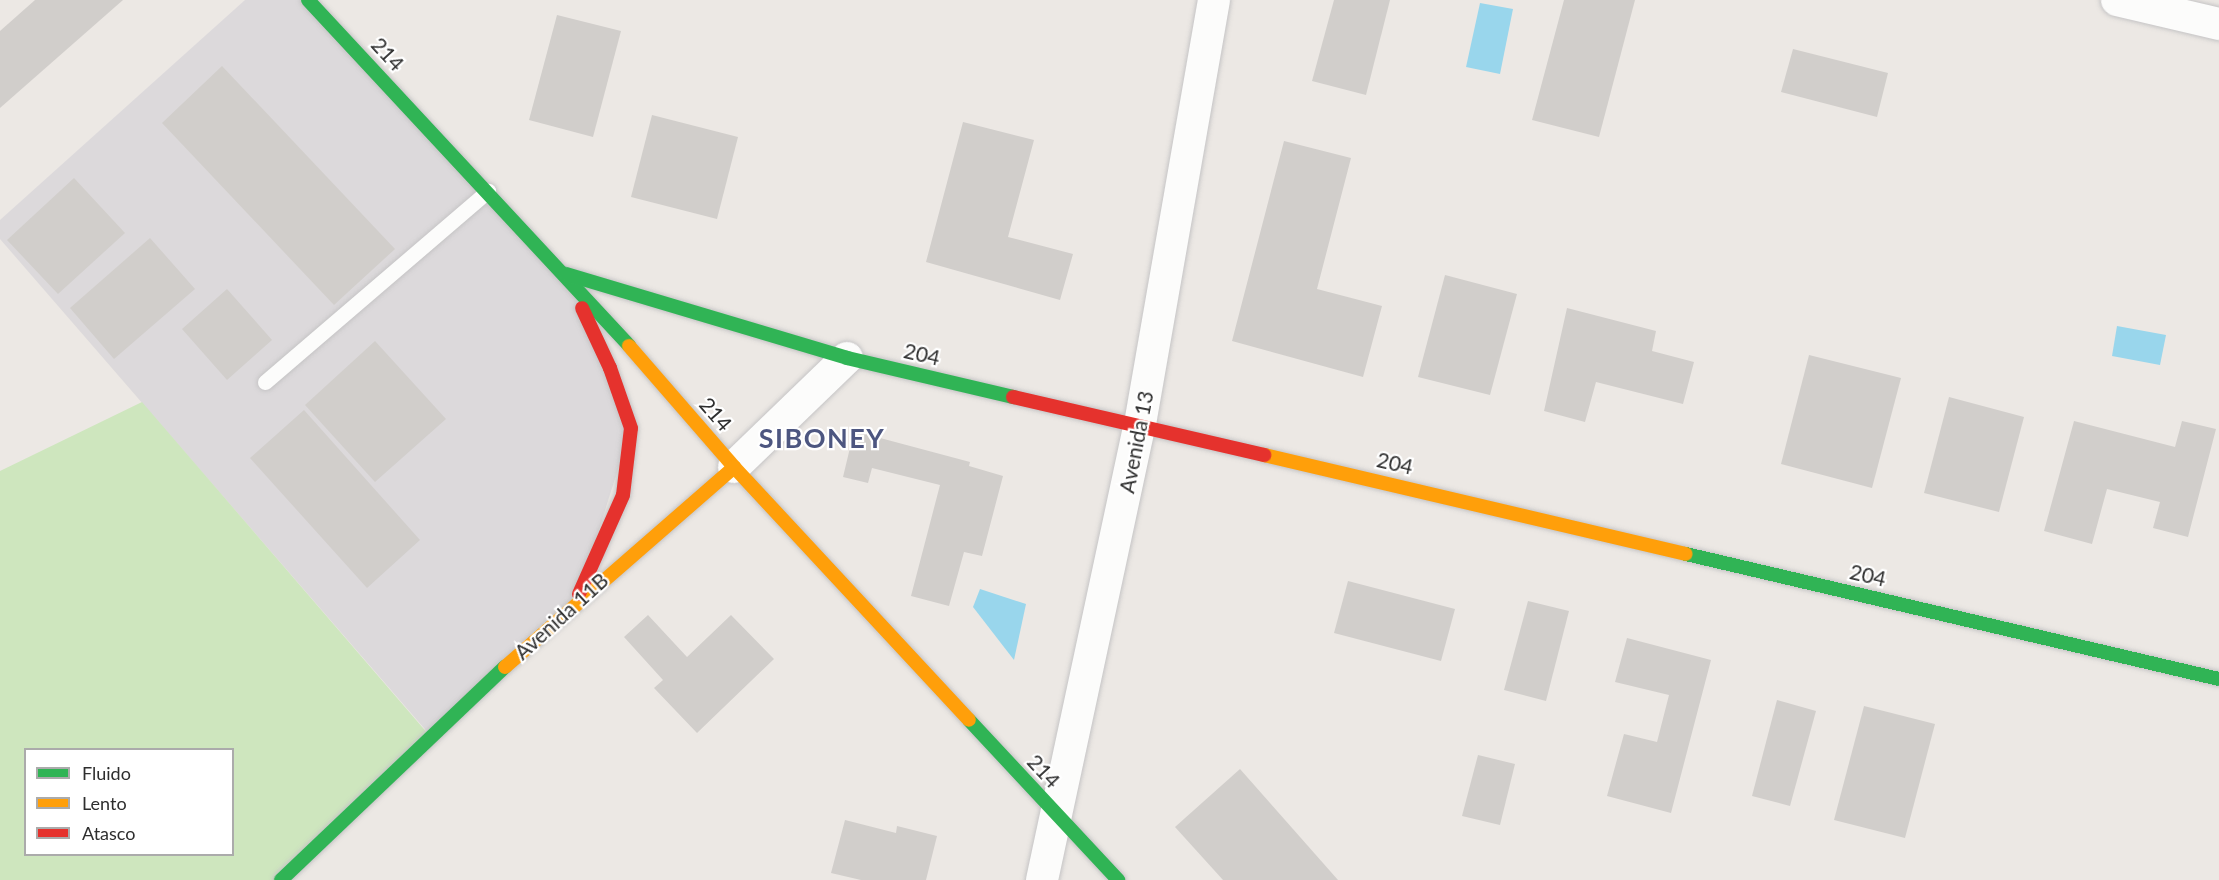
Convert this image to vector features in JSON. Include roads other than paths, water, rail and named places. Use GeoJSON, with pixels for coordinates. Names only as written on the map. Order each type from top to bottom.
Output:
{"type":"FeatureCollection","features":[{"type":"Feature","properties":{"kind":"street","name":"214"},"geometry":{"type":"LineString","coordinates":[[308,0],[566,274],[734,467],[1118,880]]}},
{"type":"Feature","properties":{"kind":"street","name":"Avenida 13"},"geometry":{"type":"LineString","coordinates":[[1042,880],[1140,424],[1214,0]]}},
{"type":"Feature","properties":{"kind":"street"},"geometry":{"type":"LineString","coordinates":[[2117,0],[2219,24]]}},
{"type":"Feature","properties":{"kind":"street","name":"204"},"geometry":{"type":"LineString","coordinates":[[566,274],[847,358],[1140,424],[2219,679]]}},
{"type":"Feature","properties":{"kind":"street"},"geometry":{"type":"LineString","coordinates":[[566,274],[610,368],[631,428],[623,495],[576,602]]}},
{"type":"Feature","properties":{"kind":"street","name":"Avenida 11B"},"geometry":{"type":"LineString","coordinates":[[281,880],[429,735],[576,602],[734,467],[847,358]]}},
{"type":"Feature","properties":{"kind":"lane"},"geometry":{"type":"LineString","coordinates":[[265,382],[488,191]]}},
{"type":"Feature","properties":{"kind":"water"},"geometry":{"type":"Polygon","coordinates":[[[1480,3],[1513,9],[1500,74],[1466,67],[1480,3]]]}},
{"type":"Feature","properties":{"kind":"water"},"geometry":{"type":"Polygon","coordinates":[[[2117,326],[2166,335],[2160,365],[2112,356],[2117,326]]]}},
{"type":"Feature","properties":{"kind":"water"},"geometry":{"type":"Polygon","coordinates":[[[980,589],[1026,604],[1014,660],[973,607],[980,589]]]}},
{"type":"Feature","properties":{"kind":"district","name":"SIBONEY"},"geometry":{"type":"Point","coordinates":[822,438]}}]}
